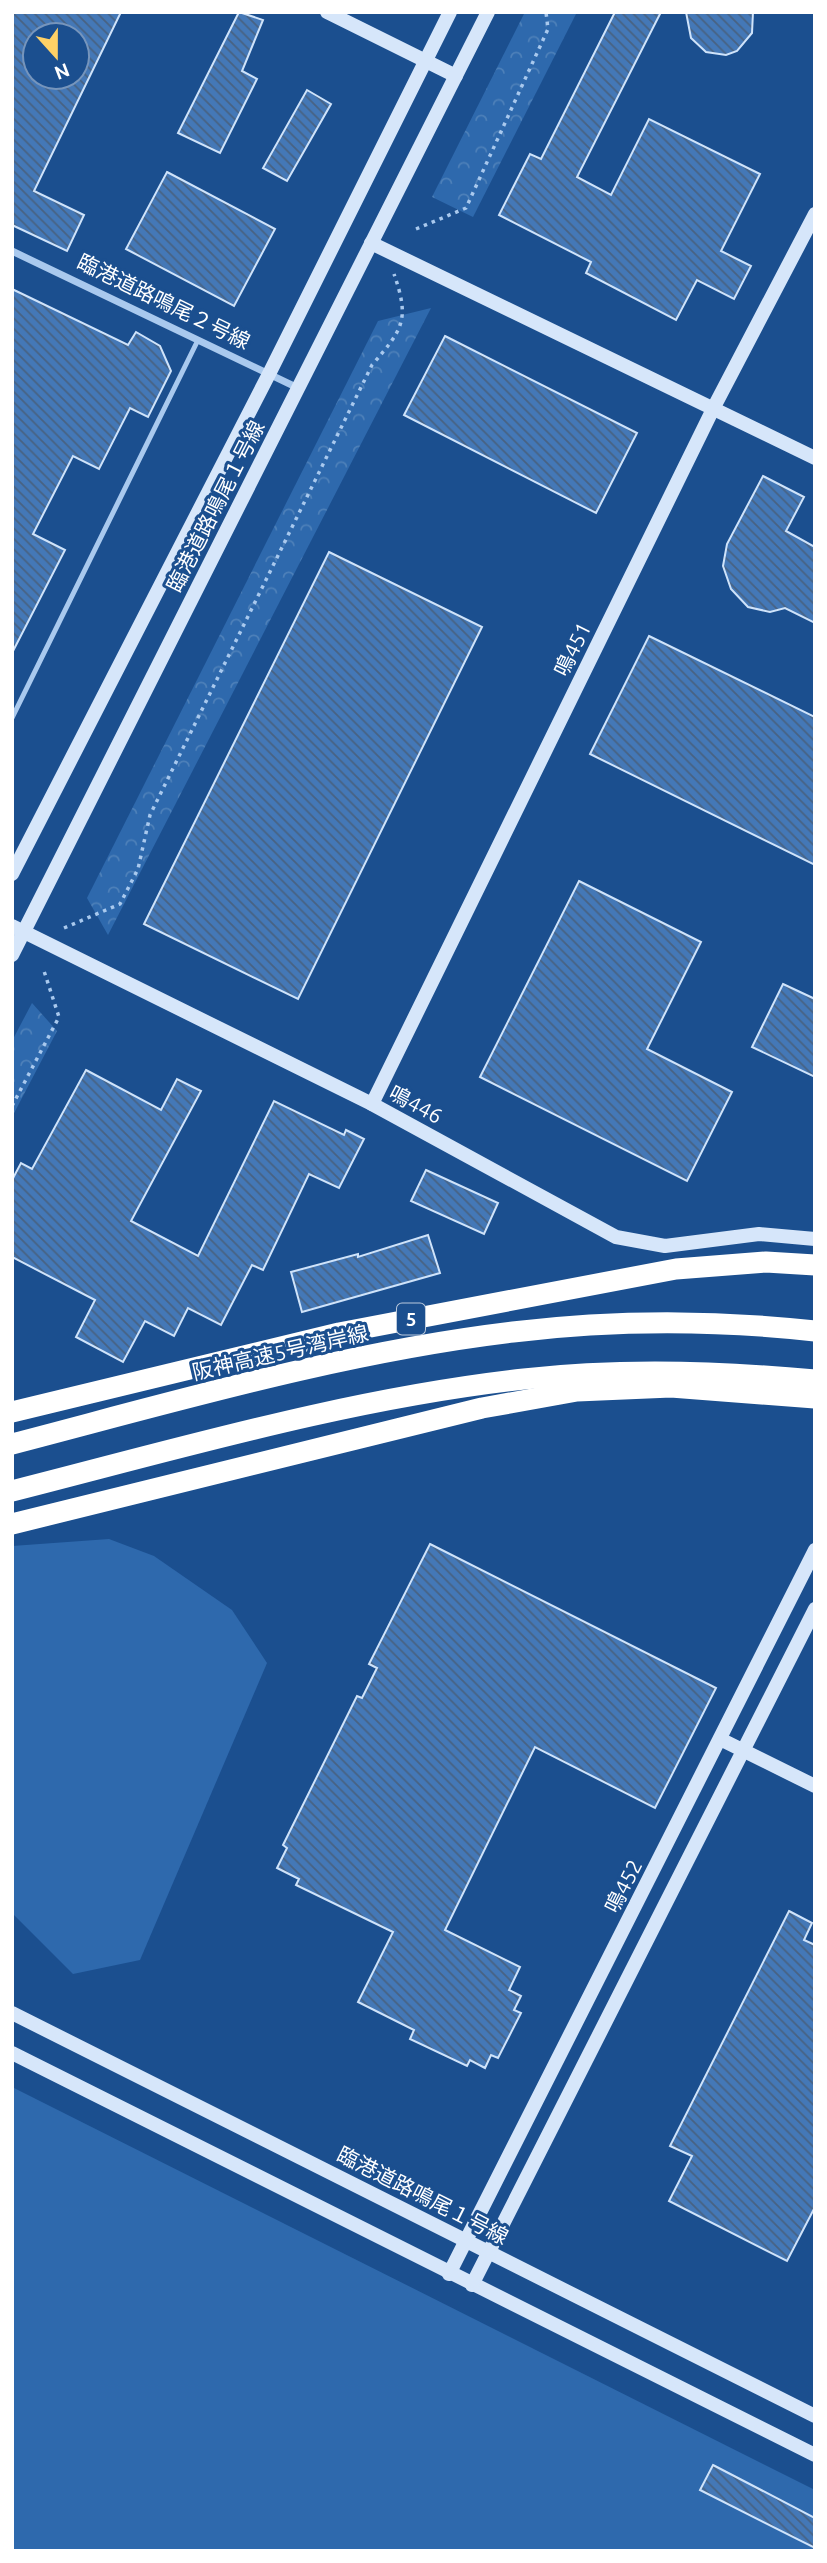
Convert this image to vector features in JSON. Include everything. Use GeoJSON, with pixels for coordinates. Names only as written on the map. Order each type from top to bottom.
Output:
{"type":"FeatureCollection","features":[{"type":"Feature","properties":{"kind":"highway","name":"5"},"geometry":{"type":"LineString","coordinates":[[12,1412],[339,1333],[676,1269],[766,1262],[815,1265]]}},
{"type":"Feature","properties":{"kind":"highway","name":"阪神高速5号湾岸線"},"geometry":{"type":"LineString","coordinates":[[12,1444],[355,1358],[513,1332],[623,1323],[746,1324],[815,1331]]}},
{"type":"Feature","properties":{"kind":"highway"},"geometry":{"type":"LineString","coordinates":[[12,1491],[304,1418],[414,1395],[524,1379],[630,1371],[737,1372],[815,1380]]}},
{"type":"Feature","properties":{"kind":"highway"},"geometry":{"type":"LineString","coordinates":[[12,1524],[482,1408],[577,1391],[671,1387],[815,1398]]}},
{"type":"Feature","properties":{"kind":"street"},"geometry":{"type":"LineString","coordinates":[[327,12],[456,76]]}},
{"type":"Feature","properties":{"kind":"street","name":"臨港道路鳴尾１号線"},"geometry":{"type":"LineString","coordinates":[[12,874],[269,374],[450,12]]}},
{"type":"Feature","properties":{"kind":"street","name":"臨港道路鳴尾１号線"},"geometry":{"type":"LineString","coordinates":[[12,956],[18,929],[298,388],[488,12]]}},
{"type":"Feature","properties":{"kind":"street","name":"鳴451"},"geometry":{"type":"LineString","coordinates":[[372,1104],[715,407],[815,214]]}},
{"type":"Feature","properties":{"kind":"street"},"geometry":{"type":"LineString","coordinates":[[371,243],[715,407],[815,458]]}},
{"type":"Feature","properties":{"kind":"street","name":"臨港道路鳴尾２号線"},"geometry":{"type":"LineString","coordinates":[[12,251],[298,388]]}},
{"type":"Feature","properties":{"kind":"street","name":"鳴446"},"geometry":{"type":"LineString","coordinates":[[18,929],[372,1104],[616,1237],[666,1245],[759,1234],[815,1239]]}},
{"type":"Feature","properties":{"kind":"street","name":"鳴452"},"geometry":{"type":"LineString","coordinates":[[449,2274],[469,2242],[815,1550]]}},
{"type":"Feature","properties":{"kind":"street"},"geometry":{"type":"LineString","coordinates":[[472,2285],[815,1609]]}},
{"type":"Feature","properties":{"kind":"street"},"geometry":{"type":"LineString","coordinates":[[720,1738],[815,1786]]}},
{"type":"Feature","properties":{"kind":"street","name":"臨港道路鳴尾１号線"},"geometry":{"type":"LineString","coordinates":[[12,2013],[815,2416]]}},
{"type":"Feature","properties":{"kind":"street"},"geometry":{"type":"LineString","coordinates":[[12,2053],[815,2455]]}},
{"type":"Feature","properties":{"kind":"lane"},"geometry":{"type":"LineString","coordinates":[[12,718],[198,340]]}},
{"type":"Feature","properties":{"kind":"path"},"geometry":{"type":"LineString","coordinates":[[415,229],[466,208],[548,29],[546,12]]}},
{"type":"Feature","properties":{"kind":"path"},"geometry":{"type":"LineString","coordinates":[[64,928],[120,904],[138,869],[150,815],[372,365],[397,336],[405,305],[393,273]]}},
{"type":"Feature","properties":{"kind":"path"},"geometry":{"type":"LineString","coordinates":[[12,1106],[59,1017],[44,971]]}},
{"type":"Feature","properties":{"kind":"green space"},"geometry":{"type":"Polygon","coordinates":[[[525,12],[577,12],[473,217],[432,197],[525,12]]]}},
{"type":"Feature","properties":{"kind":"green space"},"geometry":{"type":"Polygon","coordinates":[[[431,308],[108,935],[87,898],[378,321],[431,308]]]}},
{"type":"Feature","properties":{"kind":"green space"},"geometry":{"type":"Polygon","coordinates":[[[32,1003],[57,1031],[12,1117],[12,1041],[32,1003]]]}},
{"type":"Feature","properties":{"kind":"green space"},"geometry":{"type":"Polygon","coordinates":[[[109,1539],[154,1556],[232,1610],[267,1663],[140,1960],[73,1974],[12,1913],[12,1546],[109,1539]]]}},
{"type":"Feature","properties":{"kind":"green space"},"geometry":{"type":"Polygon","coordinates":[[[12,2087],[815,2490],[815,2551],[12,2551],[12,2087]]]}},
{"type":"Feature","properties":{"kind":"building"},"geometry":{"type":"Polygon","coordinates":[[[12,12],[121,12],[91,74],[91,21],[21,21],[21,91],[83,91],[34,191],[84,215],[67,251],[12,225],[12,12]]]}},
{"type":"Feature","properties":{"kind":"building"},"geometry":{"type":"Polygon","coordinates":[[[239,12],[263,20],[242,71],[257,79],[220,153],[178,133],[239,12]]]}},
{"type":"Feature","properties":{"kind":"building"},"geometry":{"type":"Polygon","coordinates":[[[615,12],[661,12],[577,177],[611,195],[649,119],[760,174],[721,251],[751,266],[734,299],[697,280],[676,320],[586,273],[591,262],[499,215],[530,154],[541,159],[615,12]]]}},
{"type":"Feature","properties":{"kind":"building"},"geometry":{"type":"Polygon","coordinates":[[[686,12],[753,12],[752,33],[737,51],[726,55],[706,52],[691,38],[686,12]]]}},
{"type":"Feature","properties":{"kind":"building"},"geometry":{"type":"Polygon","coordinates":[[[307,90],[331,104],[287,181],[263,168],[307,90]]]}},
{"type":"Feature","properties":{"kind":"building"},"geometry":{"type":"Polygon","coordinates":[[[167,172],[275,229],[234,306],[126,249],[167,172]]]}},
{"type":"Feature","properties":{"kind":"building"},"geometry":{"type":"Polygon","coordinates":[[[12,289],[128,345],[136,332],[160,346],[171,371],[148,417],[130,408],[99,469],[73,456],[33,534],[65,550],[12,653],[12,289]]]}},
{"type":"Feature","properties":{"kind":"building"},"geometry":{"type":"Polygon","coordinates":[[[445,336],[637,433],[596,513],[404,415],[445,336]]]}},
{"type":"Feature","properties":{"kind":"building"},"geometry":{"type":"Polygon","coordinates":[[[763,476],[804,497],[786,531],[815,547],[815,623],[785,608],[770,612],[748,607],[731,589],[723,566],[727,544],[763,476]]]}},
{"type":"Feature","properties":{"kind":"building"},"geometry":{"type":"Polygon","coordinates":[[[329,552],[482,627],[298,999],[144,924],[329,552]]]}},
{"type":"Feature","properties":{"kind":"building"},"geometry":{"type":"Polygon","coordinates":[[[649,636],[815,717],[815,865],[590,754],[649,636]]]}},
{"type":"Feature","properties":{"kind":"building"},"geometry":{"type":"Polygon","coordinates":[[[579,881],[701,942],[647,1049],[732,1092],[687,1181],[480,1077],[579,881]]]}},
{"type":"Feature","properties":{"kind":"building"},"geometry":{"type":"Polygon","coordinates":[[[783,984],[815,999],[815,1077],[752,1047],[783,984]]]}},
{"type":"Feature","properties":{"kind":"building"},"geometry":{"type":"Polygon","coordinates":[[[86,1070],[161,1110],[177,1079],[201,1091],[131,1221],[198,1256],[274,1101],[344,1135],[346,1130],[364,1139],[339,1188],[309,1174],[263,1270],[252,1265],[221,1325],[188,1308],[174,1336],[145,1321],[123,1362],[76,1337],[95,1300],[12,1257],[12,1180],[21,1163],[32,1169],[86,1070]]]}},
{"type":"Feature","properties":{"kind":"building"},"geometry":{"type":"Polygon","coordinates":[[[426,1170],[498,1203],[484,1234],[411,1201],[426,1170]]]}},
{"type":"Feature","properties":{"kind":"building"},"geometry":{"type":"Polygon","coordinates":[[[428,1235],[440,1273],[302,1312],[291,1272],[358,1254],[358,1257],[428,1235]]]}},
{"type":"Feature","properties":{"kind":"building"},"geometry":{"type":"Polygon","coordinates":[[[430,1544],[716,1688],[655,1808],[535,1747],[445,1930],[520,1967],[509,1990],[521,1996],[514,2010],[521,2013],[498,2058],[491,2055],[485,2068],[470,2060],[467,2066],[410,2039],[414,2030],[358,2002],[393,1932],[296,1885],[299,1879],[277,1868],[287,1848],[283,1845],[357,1696],[362,1698],[377,1668],[369,1664],[430,1544]]]}},
{"type":"Feature","properties":{"kind":"building"},"geometry":{"type":"Polygon","coordinates":[[[789,1911],[812,1923],[804,1940],[815,1945],[815,2207],[787,2261],[669,2201],[692,2156],[670,2146],[789,1911]]]}},
{"type":"Feature","properties":{"kind":"building"},"geometry":{"type":"Polygon","coordinates":[[[713,2465],[815,2518],[815,2548],[700,2490],[713,2465]]]}}]}
